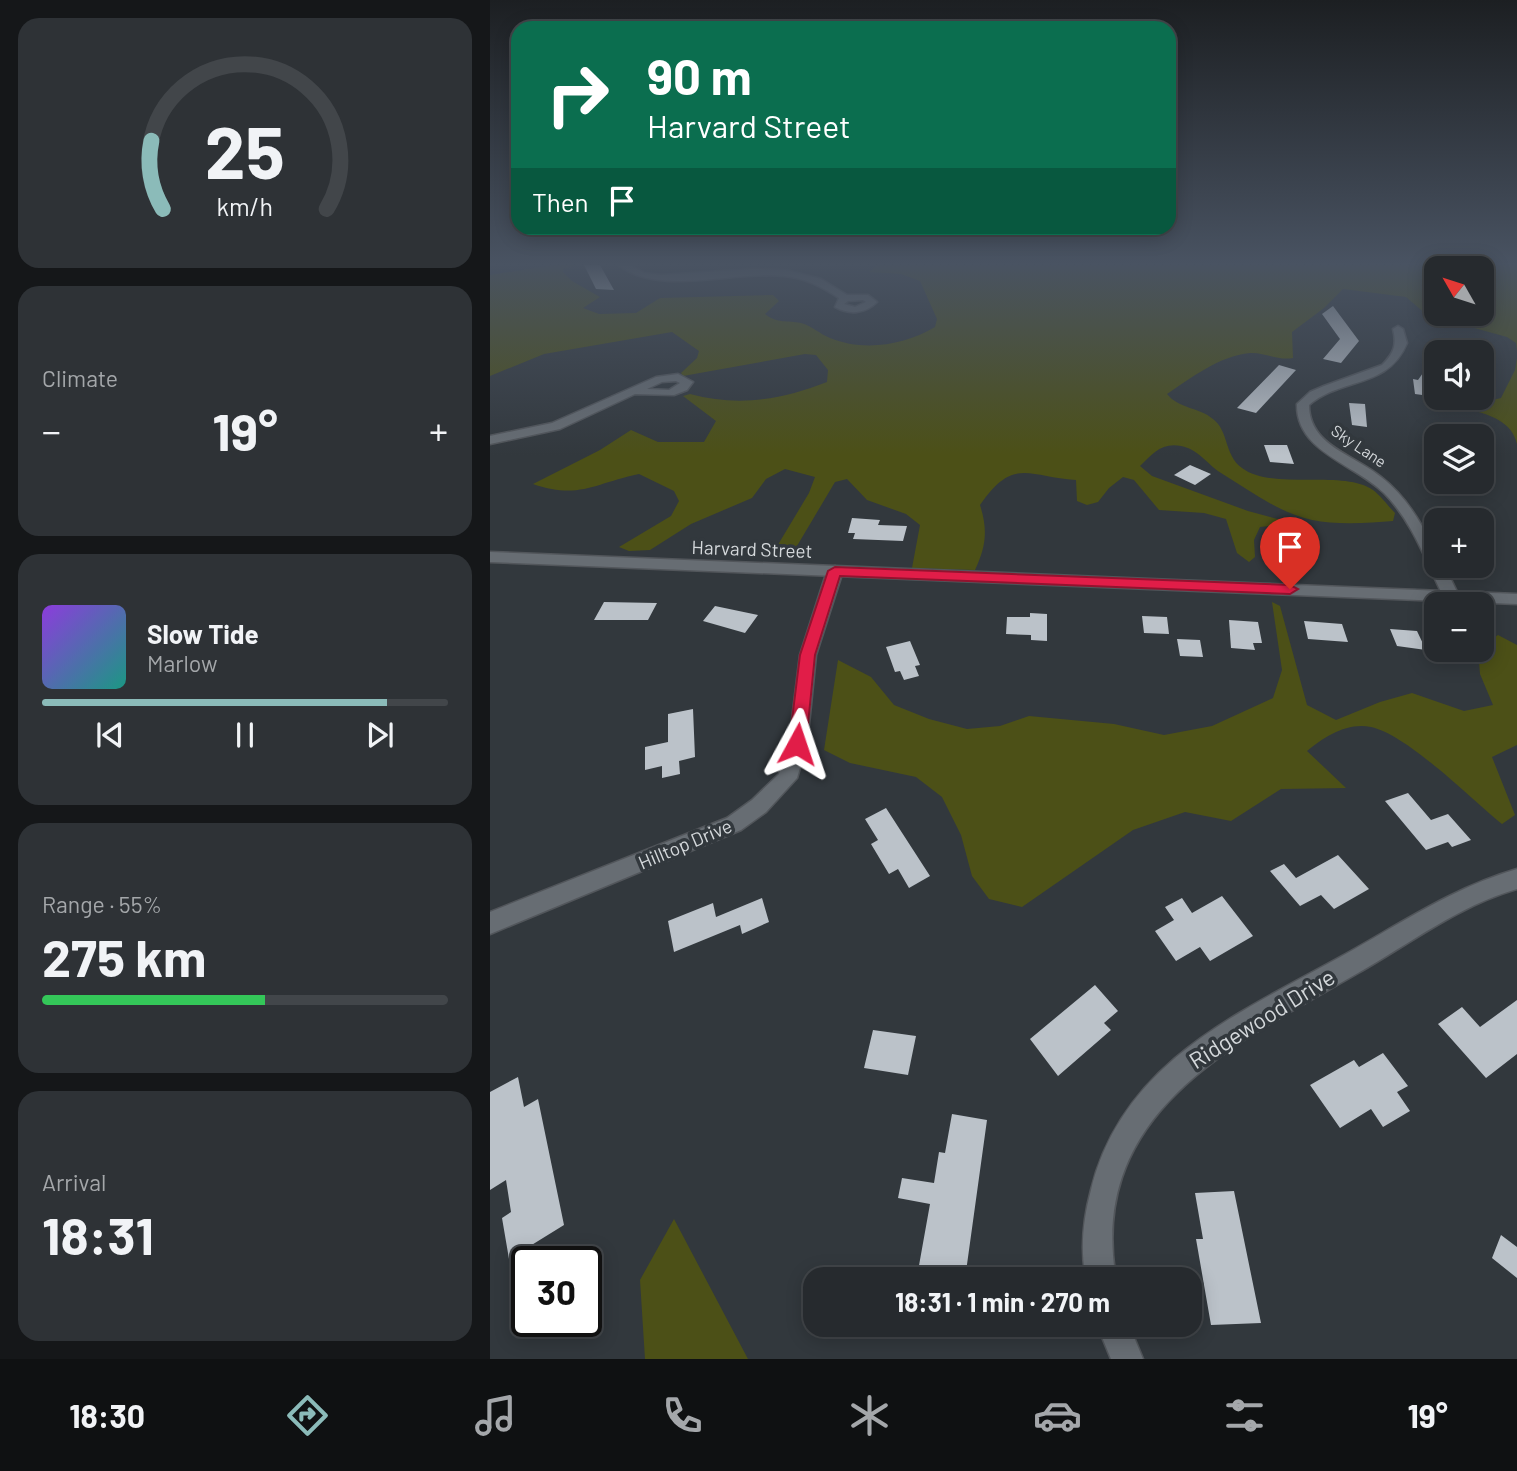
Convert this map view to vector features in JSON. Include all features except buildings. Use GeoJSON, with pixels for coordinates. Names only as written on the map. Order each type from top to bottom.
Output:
{"type":"FeatureCollection","features":[{"type":"Feature","properties":{"kind":"street","name":"Sky Lane"},"geometry":{"type":"LineString","coordinates":[[1398,330],[1402,343],[1398,356],[1392,362],[1363,378],[1316,393],[1303,404],[1303,420],[1318,440],[1373,476],[1398,500],[1412,518],[1449,592]]}},
{"type":"Feature","properties":{"kind":"street"},"geometry":{"type":"LineString","coordinates":[[490,440],[556,426],[635,391]]}},
{"type":"Feature","properties":{"kind":"street","name":"Harvard Street"},"geometry":{"type":"LineString","coordinates":[[490,557],[1424,595]]}},
{"type":"Feature","properties":{"kind":"street","name":"Hilltop Drive"},"geometry":{"type":"LineString","coordinates":[[490,923],[734,824],[769,797],[787,778],[797,744],[807,655],[835,571]]}},
{"type":"Feature","properties":{"kind":"street","name":"Harvard Street"},"geometry":{"type":"LineString","coordinates":[[1494,598],[1517,599]]}},
{"type":"Feature","properties":{"kind":"street","name":"Ridgewood Drive"},"geometry":{"type":"LineString","coordinates":[[1100,1267],[1097,1236],[1106,1174],[1129,1123],[1160,1087],[1196,1058],[1246,1024],[1461,901],[1517,879]]}},
{"type":"Feature","properties":{"kind":"street"},"geometry":{"type":"LineString","coordinates":[[1117,1337],[1127,1359]]}},
{"type":"Feature","properties":{"kind":"green space"},"geometry":{"type":"Polygon","coordinates":[[[490,328],[813,328],[843,342],[870,345],[898,342],[932,328],[1297,328],[1292,332],[1293,358],[1250,353],[1227,358],[1167,394],[1177,403],[1213,419],[1222,430],[1236,463],[1255,475],[1360,484],[1376,492],[1395,513],[1393,521],[1363,523],[1331,523],[1300,517],[1265,500],[1221,473],[1192,450],[1174,445],[1153,453],[1140,466],[1152,476],[1248,511],[1285,521],[1281,525],[1260,527],[1254,540],[1255,557],[1249,562],[1237,553],[1226,519],[1204,513],[1159,510],[1134,480],[1123,477],[1109,488],[1098,502],[1087,505],[1077,501],[1076,480],[1023,473],[1003,480],[980,505],[985,538],[975,570],[912,568],[920,525],[906,514],[867,500],[847,479],[835,482],[794,551],[778,559],[773,553],[809,493],[815,477],[785,469],[766,479],[752,498],[691,524],[650,550],[629,551],[619,547],[671,516],[679,501],[674,491],[639,474],[575,490],[549,489],[533,484],[600,450],[631,430],[658,442],[704,442],[716,421],[683,396],[690,394],[742,401],[776,397],[827,382],[828,370],[816,355],[805,354],[683,376],[681,373],[697,358],[699,351],[672,332],[544,354],[490,376],[490,328]]]}},
{"type":"Feature","properties":{"kind":"green space"},"geometry":{"type":"Polygon","coordinates":[[[1476,328],[1517,328],[1517,351],[1516,343],[1507,337],[1476,328]]]}},
{"type":"Feature","properties":{"kind":"green space"},"geometry":{"type":"Polygon","coordinates":[[[1517,358],[1517,444],[1506,425],[1493,417],[1471,410],[1494,410],[1494,400],[1501,398],[1515,370],[1517,358]]]}},
{"type":"Feature","properties":{"kind":"green space"},"geometry":{"type":"Polygon","coordinates":[[[1272,602],[1280,606],[1307,705],[1336,720],[1380,702],[1412,693],[1464,711],[1493,705],[1480,674],[1479,662],[1494,662],[1494,638],[1498,635],[1517,645],[1517,745],[1492,757],[1515,815],[1502,824],[1439,769],[1403,742],[1371,727],[1353,727],[1328,736],[1307,751],[1346,788],[1281,789],[1231,821],[1185,812],[1133,830],[1022,907],[989,899],[972,876],[961,835],[942,797],[916,777],[850,763],[824,750],[838,660],[871,677],[894,705],[929,719],[967,729],[1000,726],[1029,716],[1114,724],[1164,735],[1212,726],[1273,698],[1282,670],[1272,602]]]}},
{"type":"Feature","properties":{"kind":"green space"},"geometry":{"type":"Polygon","coordinates":[[[674,1219],[748,1359],[645,1359],[640,1280],[674,1219]]]}},
{"type":"Feature","properties":{"kind":"route"},"geometry":{"type":"LineString","coordinates":[[797,744],[807,655],[835,571],[1290,589]]}}]}
